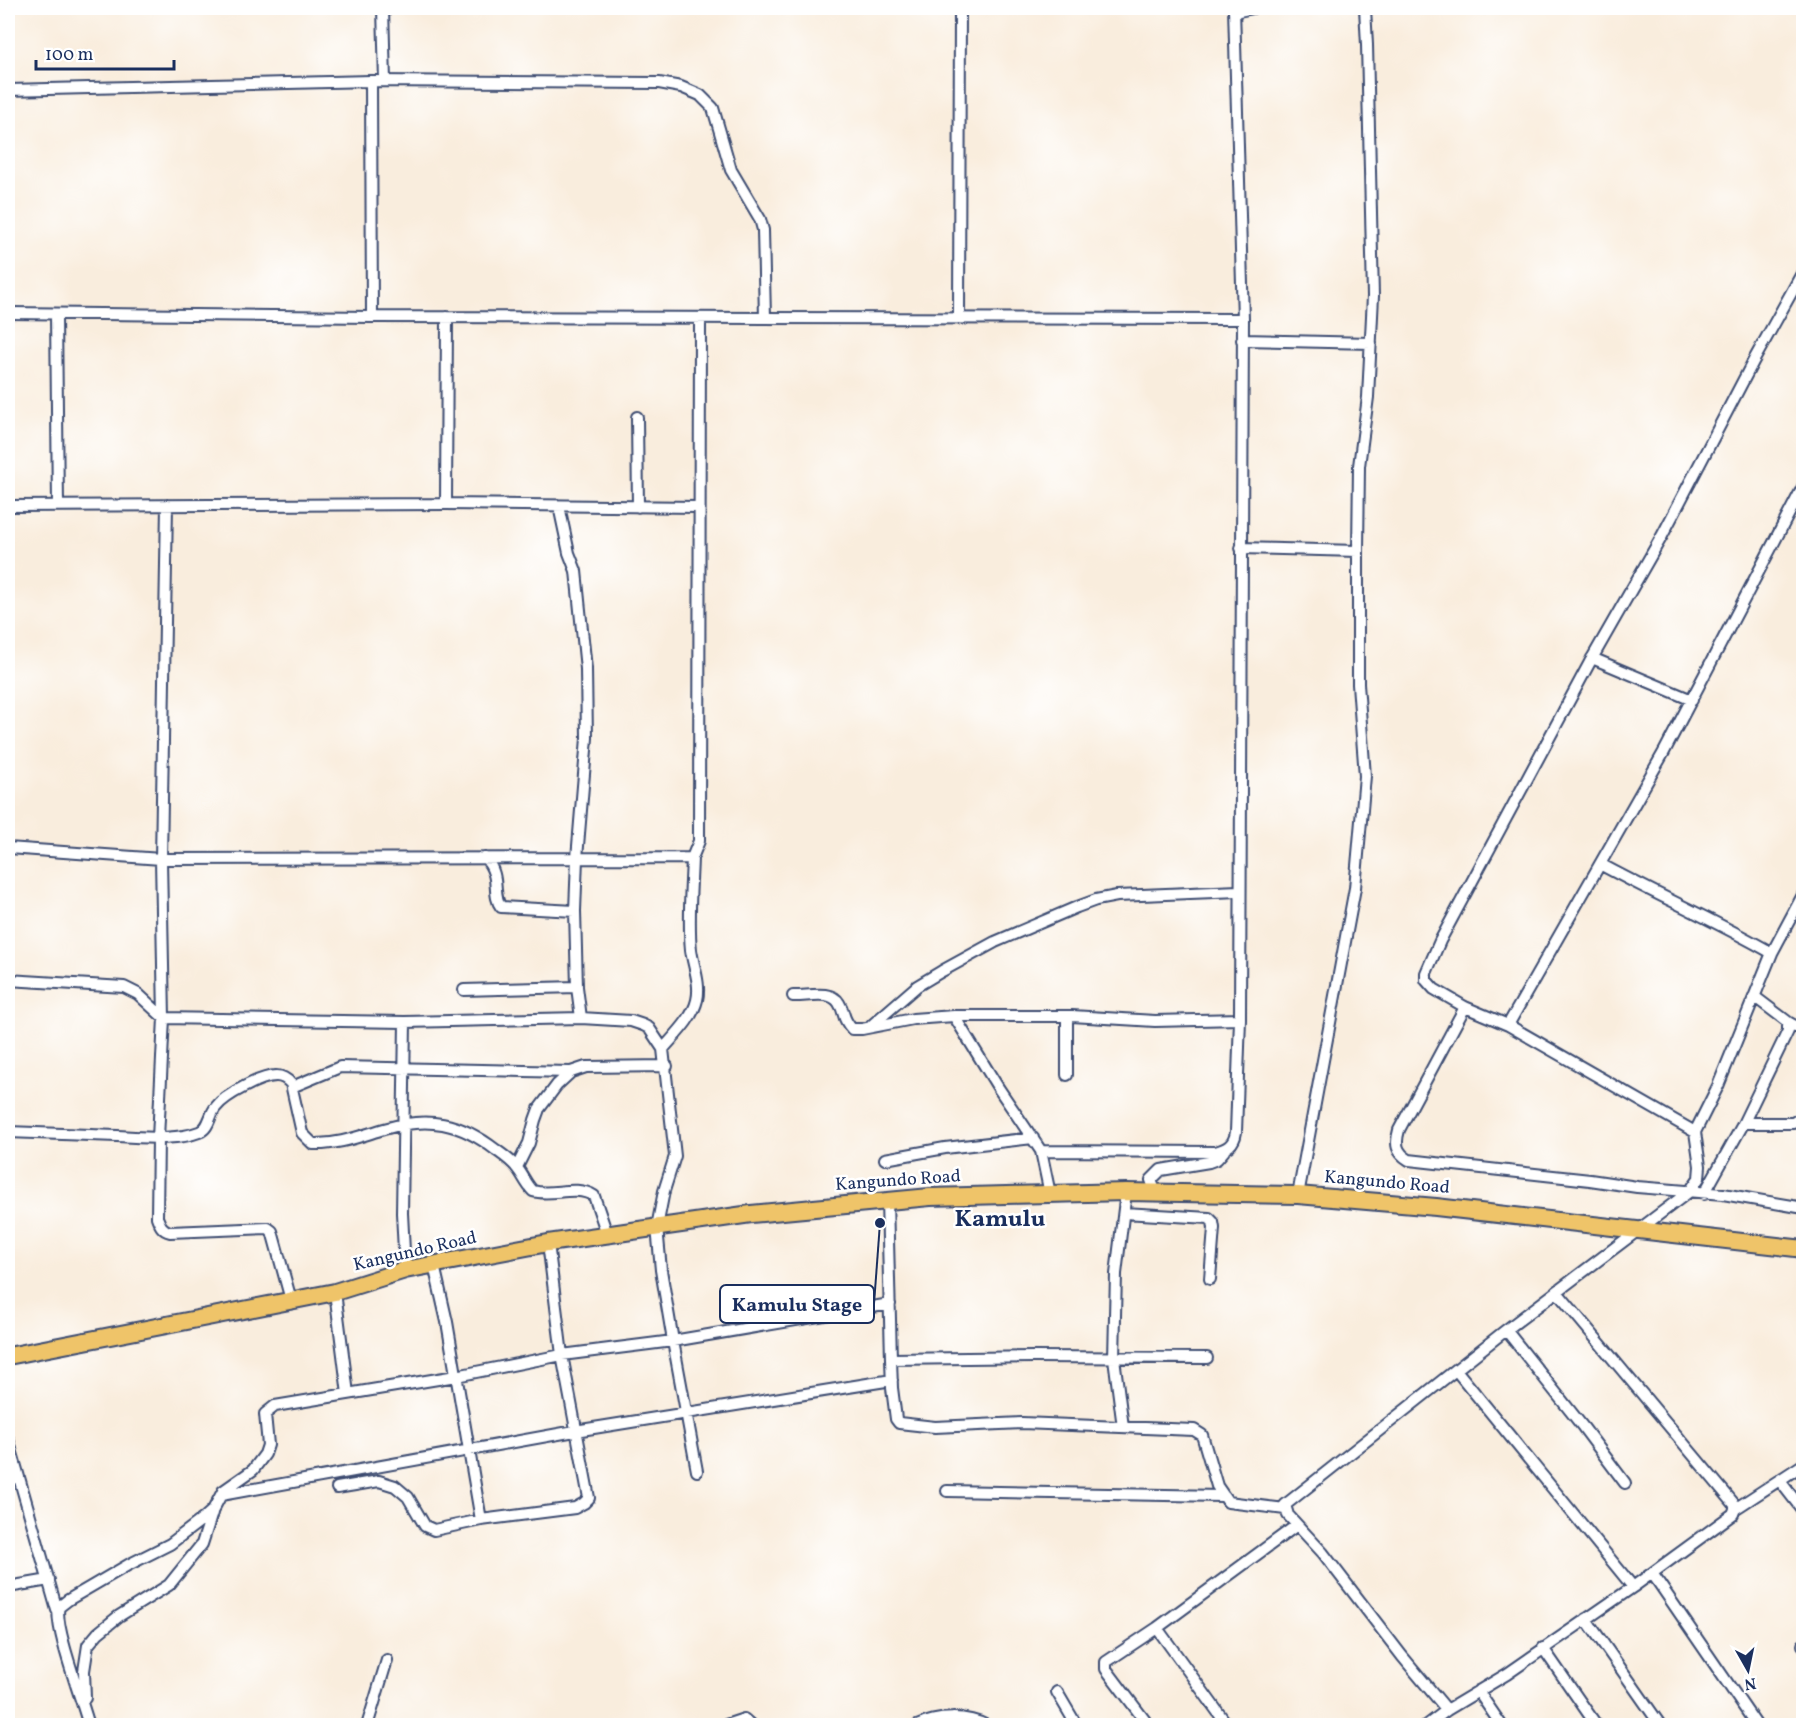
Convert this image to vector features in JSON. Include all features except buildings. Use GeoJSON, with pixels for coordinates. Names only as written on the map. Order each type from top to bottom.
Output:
{"type":"FeatureCollection","features":[{"type":"Feature","properties":{"kind":"highway","name":"Kangundo Road"},"geometry":{"type":"LineString","coordinates":[[8,1356],[334,1292],[405,1270],[549,1243],[751,1214],[887,1200],[1126,1192],[1298,1195],[1436,1207],[1803,1249]]}},
{"type":"Feature","properties":{"kind":"street"},"geometry":{"type":"LineString","coordinates":[[383,8],[385,81]]}},
{"type":"Feature","properties":{"kind":"street"},"geometry":{"type":"LineString","coordinates":[[958,318],[960,8]]}},
{"type":"Feature","properties":{"kind":"street"},"geometry":{"type":"LineString","coordinates":[[1156,1193],[1151,1180],[1161,1170],[1217,1159],[1235,1140],[1236,1132],[1240,1019],[1243,319],[1234,10],[1253,8]]}},
{"type":"Feature","properties":{"kind":"street"},"geometry":{"type":"LineString","coordinates":[[1298,1195],[1355,888],[1365,776],[1358,684],[1359,466],[1368,397],[1373,296],[1365,8]]}},
{"type":"Feature","properties":{"kind":"street"},"geometry":{"type":"LineString","coordinates":[[371,81],[372,317]]}},
{"type":"Feature","properties":{"kind":"street"},"geometry":{"type":"LineString","coordinates":[[8,90],[371,81],[659,83],[681,87],[700,95],[712,108],[731,170],[760,219],[764,242],[765,318]]}},
{"type":"Feature","properties":{"kind":"street"},"geometry":{"type":"LineString","coordinates":[[1695,1132],[1508,1025],[1465,1007],[1429,986],[1426,973],[1440,941],[1592,658],[1662,536],[1803,270]]}},
{"type":"Feature","properties":{"kind":"street"},"geometry":{"type":"LineString","coordinates":[[8,313],[372,317],[1243,319]]}},
{"type":"Feature","properties":{"kind":"street"},"geometry":{"type":"LineString","coordinates":[[56,314],[58,506]]}},
{"type":"Feature","properties":{"kind":"street"},"geometry":{"type":"LineString","coordinates":[[446,504],[447,317]]}},
{"type":"Feature","properties":{"kind":"street"},"geometry":{"type":"LineString","coordinates":[[663,1049],[689,1017],[697,999],[697,980],[690,932],[692,858],[699,841],[700,318]]}},
{"type":"Feature","properties":{"kind":"street"},"geometry":{"type":"LineString","coordinates":[[1242,340],[1371,343]]}},
{"type":"Feature","properties":{"kind":"street"},"geometry":{"type":"LineString","coordinates":[[637,417],[638,507]]}},
{"type":"Feature","properties":{"kind":"street"},"geometry":{"type":"LineString","coordinates":[[1508,1025],[1664,752],[1803,485]]}},
{"type":"Feature","properties":{"kind":"street"},"geometry":{"type":"LineString","coordinates":[[8,506],[446,504],[699,507]]}},
{"type":"Feature","properties":{"kind":"street"},"geometry":{"type":"LineString","coordinates":[[167,505],[161,859],[164,1018],[158,1138],[158,1217],[161,1227],[170,1232],[268,1228],[272,1232],[291,1300]]}},
{"type":"Feature","properties":{"kind":"street"},"geometry":{"type":"LineString","coordinates":[[560,506],[569,553],[576,571],[586,669],[587,738],[575,911],[577,987],[581,1018]]}},
{"type":"Feature","properties":{"kind":"street"},"geometry":{"type":"LineString","coordinates":[[1241,548],[1358,551]]}},
{"type":"Feature","properties":{"kind":"street"},"geometry":{"type":"LineString","coordinates":[[1592,658],[1692,700]]}},
{"type":"Feature","properties":{"kind":"street"},"geometry":{"type":"LineString","coordinates":[[8,848],[161,859],[692,858]]}},
{"type":"Feature","properties":{"kind":"street"},"geometry":{"type":"LineString","coordinates":[[485,858],[493,868],[498,903],[501,908],[575,911]]}},
{"type":"Feature","properties":{"kind":"street"},"geometry":{"type":"LineString","coordinates":[[1600,864],[1717,922],[1772,953]]}},
{"type":"Feature","properties":{"kind":"street"},"geometry":{"type":"LineString","coordinates":[[871,1027],[917,986],[934,976],[994,942],[1077,907],[1117,896],[1239,891]]}},
{"type":"Feature","properties":{"kind":"street"},"geometry":{"type":"LineString","coordinates":[[1447,1710],[1402,1656],[1323,1553],[1288,1515],[1285,1509],[1287,1502],[1506,1330],[1690,1191],[1699,1178],[1700,1166],[1695,1132],[1718,1086],[1772,953],[1803,893]]}},
{"type":"Feature","properties":{"kind":"street"},"geometry":{"type":"LineString","coordinates":[[1792,916],[1803,921]]}},
{"type":"Feature","properties":{"kind":"street"},"geometry":{"type":"LineString","coordinates":[[8,980],[124,987],[138,994],[164,1018],[405,1022],[581,1018],[631,1021],[649,1028],[663,1049],[667,1066],[675,1156],[664,1191],[657,1227],[661,1270],[697,1471]]}},
{"type":"Feature","properties":{"kind":"street"},"geometry":{"type":"LineString","coordinates":[[464,990],[577,987]]}},
{"type":"Feature","properties":{"kind":"street"},"geometry":{"type":"LineString","coordinates":[[793,996],[834,997],[839,1001],[845,1022],[852,1029],[913,1019],[954,1016],[1067,1016],[1155,1021],[1240,1019]]}},
{"type":"Feature","properties":{"kind":"street"},"geometry":{"type":"LineString","coordinates":[[1755,997],[1803,1031]]}},
{"type":"Feature","properties":{"kind":"street"},"geometry":{"type":"LineString","coordinates":[[1465,1007],[1399,1130],[1396,1141],[1402,1156],[1409,1160],[1637,1187],[1723,1194],[1803,1208]]}},
{"type":"Feature","properties":{"kind":"street"},"geometry":{"type":"LineString","coordinates":[[954,1016],[1041,1151],[1050,1194]]}},
{"type":"Feature","properties":{"kind":"street"},"geometry":{"type":"LineString","coordinates":[[1067,1016],[1067,1075]]}},
{"type":"Feature","properties":{"kind":"street"},"geometry":{"type":"LineString","coordinates":[[405,1022],[402,1214],[405,1270]]}},
{"type":"Feature","properties":{"kind":"street"},"geometry":{"type":"LineString","coordinates":[[1704,1194],[1744,1123],[1786,1037],[1788,1022]]}},
{"type":"Feature","properties":{"kind":"street"},"geometry":{"type":"LineString","coordinates":[[292,1087],[340,1067],[571,1072],[586,1067],[667,1066]]}},
{"type":"Feature","properties":{"kind":"street"},"geometry":{"type":"LineString","coordinates":[[517,1167],[529,1143],[539,1109],[571,1072]]}},
{"type":"Feature","properties":{"kind":"street"},"geometry":{"type":"LineString","coordinates":[[8,1132],[158,1138],[202,1131],[208,1125],[217,1105],[240,1089],[268,1077],[278,1076],[286,1079],[292,1087],[302,1133],[313,1144],[328,1145],[404,1123],[450,1124],[486,1142],[517,1167],[532,1191],[580,1191],[594,1196],[607,1234]]}},
{"type":"Feature","properties":{"kind":"street"},"geometry":{"type":"LineString","coordinates":[[1744,1123],[1793,1123],[1803,1116]]}},
{"type":"Feature","properties":{"kind":"street"},"geometry":{"type":"LineString","coordinates":[[885,1159],[945,1148],[1033,1138]]}},
{"type":"Feature","properties":{"kind":"street"},"geometry":{"type":"LineString","coordinates":[[1041,1151],[1215,1152],[1225,1150]]}},
{"type":"Feature","properties":{"kind":"street"},"geometry":{"type":"LineString","coordinates":[[1123,1427],[1114,1358],[1116,1274],[1126,1192]]}},
{"type":"Feature","properties":{"kind":"street"},"geometry":{"type":"LineString","coordinates":[[887,1200],[892,1380],[896,1419],[899,1423],[935,1426],[1022,1423],[1184,1429],[1200,1432],[1217,1486],[1228,1502],[1285,1509]]}},
{"type":"Feature","properties":{"kind":"street"},"geometry":{"type":"LineString","coordinates":[[1124,1214],[1209,1218],[1214,1228],[1210,1279]]}},
{"type":"Feature","properties":{"kind":"street"},"geometry":{"type":"LineString","coordinates":[[337,1488],[379,1481],[386,1482],[408,1497],[425,1526],[434,1530],[481,1520],[575,1508],[589,1498],[562,1355],[549,1243]]}},
{"type":"Feature","properties":{"kind":"street"},"geometry":{"type":"LineString","coordinates":[[434,1265],[481,1520]]}},
{"type":"Feature","properties":{"kind":"street"},"geometry":{"type":"LineString","coordinates":[[334,1292],[348,1394]]}},
{"type":"Feature","properties":{"kind":"street"},"geometry":{"type":"LineString","coordinates":[[1426,1725],[1507,1674],[1633,1587],[1733,1514],[1735,1509],[1735,1504],[1557,1292]]}},
{"type":"Feature","properties":{"kind":"street"},"geometry":{"type":"LineString","coordinates":[[84,1705],[86,1693],[84,1671],[88,1646],[98,1633],[119,1616],[168,1585],[202,1544],[219,1495],[253,1470],[265,1454],[268,1445],[265,1414],[275,1406],[456,1376],[562,1355],[672,1341],[890,1304]]}},
{"type":"Feature","properties":{"kind":"street"},"geometry":{"type":"LineString","coordinates":[[1506,1330],[1624,1483]]}},
{"type":"Feature","properties":{"kind":"street"},"geometry":{"type":"LineString","coordinates":[[891,1359],[1207,1358]]}},
{"type":"Feature","properties":{"kind":"street"},"geometry":{"type":"LineString","coordinates":[[1455,1371],[1633,1587]]}},
{"type":"Feature","properties":{"kind":"street"},"geometry":{"type":"LineString","coordinates":[[219,1495],[575,1431],[892,1380]]}},
{"type":"Feature","properties":{"kind":"street"},"geometry":{"type":"LineString","coordinates":[[8,1438],[49,1580],[65,1648],[89,1725]]}},
{"type":"Feature","properties":{"kind":"street"},"geometry":{"type":"LineString","coordinates":[[1735,1509],[1803,1464]]}},
{"type":"Feature","properties":{"kind":"street"},"geometry":{"type":"LineString","coordinates":[[378,1467],[386,1482]]}},
{"type":"Feature","properties":{"kind":"street"},"geometry":{"type":"LineString","coordinates":[[8,1481],[18,1476]]}},
{"type":"Feature","properties":{"kind":"street"},"geometry":{"type":"LineString","coordinates":[[1780,1481],[1803,1512]]}},
{"type":"Feature","properties":{"kind":"street"},"geometry":{"type":"LineString","coordinates":[[947,1491],[1222,1496]]}},
{"type":"Feature","properties":{"kind":"street"},"geometry":{"type":"LineString","coordinates":[[57,1610],[61,1604],[186,1533],[213,1510]]}},
{"type":"Feature","properties":{"kind":"street"},"geometry":{"type":"LineString","coordinates":[[1149,1725],[1105,1665],[1111,1658],[1157,1628],[1297,1525]]}},
{"type":"Feature","properties":{"kind":"street"},"geometry":{"type":"LineString","coordinates":[[1652,1573],[1757,1725]]}},
{"type":"Feature","properties":{"kind":"street"},"geometry":{"type":"LineString","coordinates":[[8,1587],[49,1580]]}},
{"type":"Feature","properties":{"kind":"street"},"geometry":{"type":"LineString","coordinates":[[1586,1618],[1660,1725]]}},
{"type":"Feature","properties":{"kind":"street"},"geometry":{"type":"LineString","coordinates":[[1157,1628],[1228,1725]]}},
{"type":"Feature","properties":{"kind":"street"},"geometry":{"type":"LineString","coordinates":[[1543,1648],[1597,1725]]}},
{"type":"Feature","properties":{"kind":"street"},"geometry":{"type":"LineString","coordinates":[[367,1725],[387,1660]]}},
{"type":"Feature","properties":{"kind":"street"},"geometry":{"type":"LineString","coordinates":[[1479,1691],[1502,1725]]}},
{"type":"Feature","properties":{"kind":"street"},"geometry":{"type":"LineString","coordinates":[[1057,1692],[1077,1725]]}},
{"type":"Feature","properties":{"kind":"street"},"geometry":{"type":"LineString","coordinates":[[916,1725],[927,1720],[957,1718],[987,1725]]}},
{"type":"Feature","properties":{"kind":"street"},"geometry":{"type":"LineString","coordinates":[[723,1725],[744,1719],[752,1725]]}},
{"type":"Feature","properties":{"kind":"place","name":"Kamulu Stage"},"geometry":{"type":"Point","coordinates":[880,1223]}},
{"type":"Feature","properties":{"kind":"district","name":"Kamulu"},"geometry":{"type":"Point","coordinates":[1000,1220]}}]}
